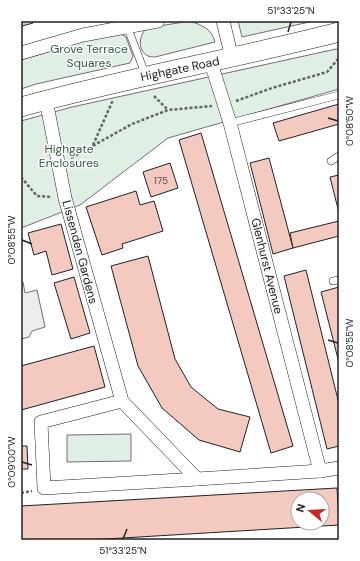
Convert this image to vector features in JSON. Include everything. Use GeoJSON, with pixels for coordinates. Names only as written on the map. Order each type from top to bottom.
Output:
{"type":"FeatureCollection","features":[{"type":"Feature","properties":{"kind":"street"},"geometry":{"type":"LineString","coordinates":[[21,53],[83,34],[158,21]]}},
{"type":"Feature","properties":{"kind":"street"},"geometry":{"type":"LineString","coordinates":[[223,21],[232,58]]}},
{"type":"Feature","properties":{"kind":"street"},"geometry":{"type":"LineString","coordinates":[[336,21],[339,31]]}},
{"type":"Feature","properties":{"kind":"street","name":"Highgate Road"},"geometry":{"type":"LineString","coordinates":[[21,107],[111,84],[211,63],[339,31]]}},
{"type":"Feature","properties":{"kind":"street","name":"Glenhurst Avenue"},"geometry":{"type":"LineString","coordinates":[[211,63],[230,123],[320,471]]}},
{"type":"Feature","properties":{"kind":"street","name":"Lissenden Gardens"},"geometry":{"type":"LineString","coordinates":[[46,100],[65,198],[122,401],[197,479]]}},
{"type":"Feature","properties":{"kind":"street"},"geometry":{"type":"LineString","coordinates":[[122,401],[41,422],[44,488],[320,471],[339,468]]}},
{"type":"Feature","properties":{"kind":"lane"},"geometry":{"type":"LineString","coordinates":[[127,26],[146,76]]}},
{"type":"Feature","properties":{"kind":"lane"},"geometry":{"type":"LineString","coordinates":[[230,123],[339,95]]}},
{"type":"Feature","properties":{"kind":"lane"},"geometry":{"type":"LineString","coordinates":[[332,161],[339,156]]}},
{"type":"Feature","properties":{"kind":"path"},"geometry":{"type":"LineString","coordinates":[[59,165],[132,124],[168,110],[224,105],[272,88],[327,72],[339,58]]}},
{"type":"Feature","properties":{"kind":"path"},"geometry":{"type":"LineString","coordinates":[[93,146],[113,99],[111,84]]}},
{"type":"Feature","properties":{"kind":"path"},"geometry":{"type":"LineString","coordinates":[[154,96],[168,110]]}},
{"type":"Feature","properties":{"kind":"path"},"geometry":{"type":"LineString","coordinates":[[21,177],[37,196],[65,198]]}},
{"type":"Feature","properties":{"kind":"green space","name":"Grove Terrace Squares"},"geometry":{"type":"Polygon","coordinates":[[[190,21],[203,26],[209,31],[215,42],[155,57],[148,56],[142,51],[140,43],[142,35],[147,28],[190,21]]]}},
{"type":"Feature","properties":{"kind":"green space"},"geometry":{"type":"Polygon","coordinates":[[[238,21],[314,21],[242,37],[238,21]]]}},
{"type":"Feature","properties":{"kind":"green space","name":"Grove Terrace Squares"},"geometry":{"type":"Polygon","coordinates":[[[121,34],[126,37],[133,56],[130,63],[36,84],[21,89],[21,60],[87,40],[121,34]]]}},
{"type":"Feature","properties":{"kind":"green space","name":"Highgate Enclosures"},"geometry":{"type":"Polygon","coordinates":[[[336,49],[339,50],[339,89],[168,138],[80,205],[21,228],[21,121],[72,107],[336,49]]]}},
{"type":"Feature","properties":{"kind":"green space"},"geometry":{"type":"Polygon","coordinates":[[[131,434],[131,461],[67,462],[67,435],[131,434]]]}},
{"type":"Feature","properties":{"kind":"shaded area"},"geometry":{"type":"Polygon","coordinates":[[[23,282],[25,293],[37,290],[45,327],[32,331],[29,337],[21,339],[21,283],[23,282]]]}},
{"type":"Feature","properties":{"kind":"building"},"geometry":{"type":"Polygon","coordinates":[[[21,21],[33,21],[33,23],[22,26],[21,21]]]}},
{"type":"Feature","properties":{"kind":"building"},"geometry":{"type":"Polygon","coordinates":[[[339,104],[339,124],[279,141],[273,123],[339,104]]]}},
{"type":"Feature","properties":{"kind":"building"},"geometry":{"type":"Polygon","coordinates":[[[201,133],[293,446],[271,453],[179,140],[201,133]]]}},
{"type":"Feature","properties":{"kind":"building"},"geometry":{"type":"Polygon","coordinates":[[[269,158],[293,248],[273,254],[250,163],[269,158]]]}},
{"type":"Feature","properties":{"kind":"building"},"geometry":{"type":"Polygon","coordinates":[[[170,163],[178,188],[151,197],[143,172],[170,163]]]}},
{"type":"Feature","properties":{"kind":"building"},"geometry":{"type":"Polygon","coordinates":[[[339,175],[339,213],[330,177],[339,175]]]}},
{"type":"Feature","properties":{"kind":"building"},"geometry":{"type":"Polygon","coordinates":[[[136,191],[140,205],[154,201],[163,231],[122,244],[123,248],[102,255],[86,207],[136,191]]]}},
{"type":"Feature","properties":{"kind":"building"},"geometry":{"type":"Polygon","coordinates":[[[339,221],[339,236],[293,248],[290,233],[339,221]]]}},
{"type":"Feature","properties":{"kind":"building"},"geometry":{"type":"Polygon","coordinates":[[[61,224],[73,269],[52,275],[46,251],[34,255],[28,233],[61,224]]]}},
{"type":"Feature","properties":{"kind":"building"},"geometry":{"type":"Polygon","coordinates":[[[148,256],[175,359],[191,387],[218,409],[250,417],[240,452],[199,440],[162,408],[138,366],[111,266],[148,256]]]}},
{"type":"Feature","properties":{"kind":"building"},"geometry":{"type":"Polygon","coordinates":[[[306,270],[339,404],[339,446],[327,449],[284,276],[306,270]]]}},
{"type":"Feature","properties":{"kind":"building"},"geometry":{"type":"Polygon","coordinates":[[[74,277],[90,333],[71,339],[54,283],[74,277]]]}},
{"type":"Feature","properties":{"kind":"building"},"geometry":{"type":"Polygon","coordinates":[[[339,287],[339,363],[321,292],[339,287]]]}},
{"type":"Feature","properties":{"kind":"building"},"geometry":{"type":"Polygon","coordinates":[[[94,346],[105,387],[21,410],[21,366],[94,346]]]}},
{"type":"Feature","properties":{"kind":"building"},"geometry":{"type":"Polygon","coordinates":[[[21,446],[27,446],[28,469],[21,469],[21,446]]]}},
{"type":"Feature","properties":{"kind":"building"},"geometry":{"type":"Polygon","coordinates":[[[337,488],[339,525],[330,526],[330,491],[290,491],[290,528],[89,540],[21,540],[21,506],[337,488]]]}}]}
